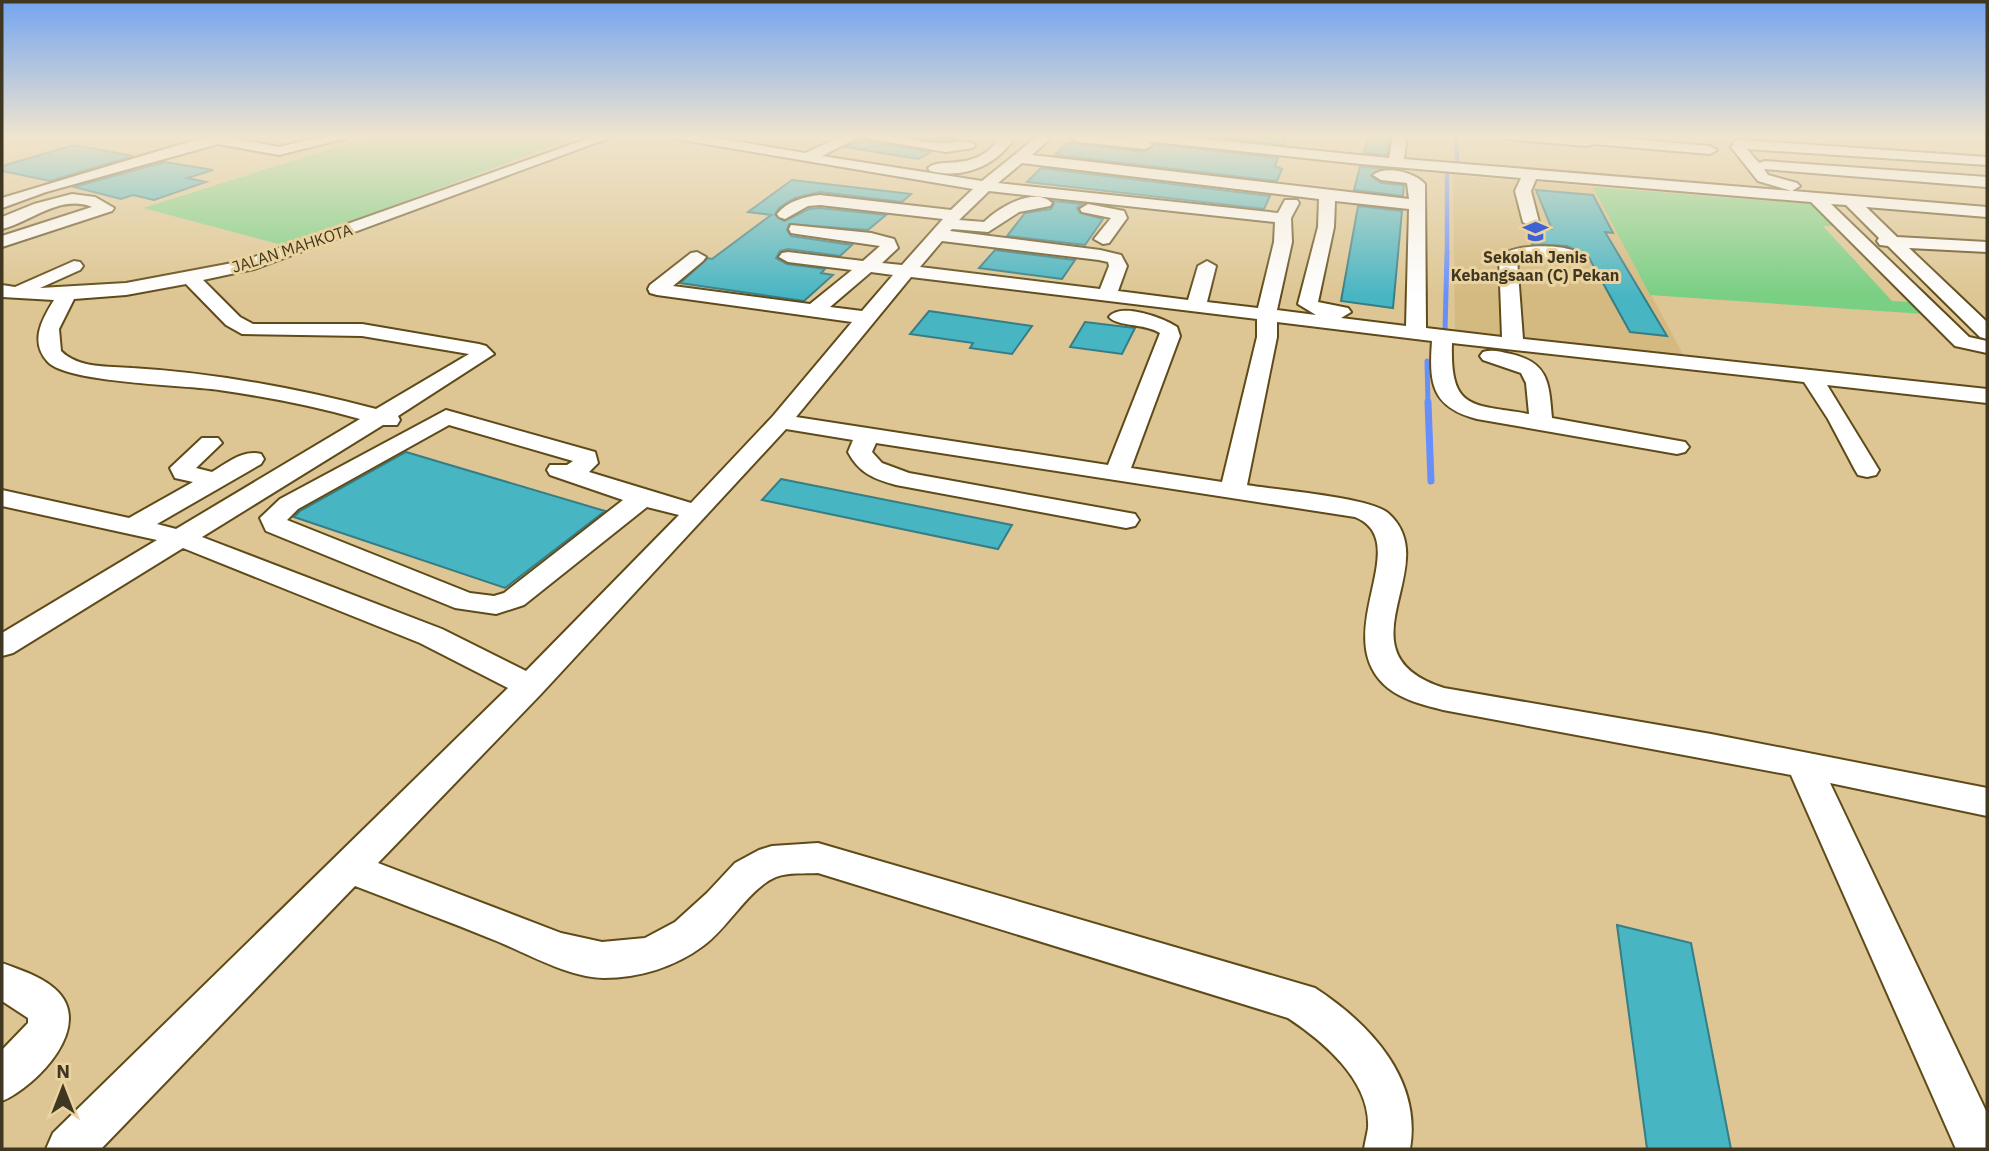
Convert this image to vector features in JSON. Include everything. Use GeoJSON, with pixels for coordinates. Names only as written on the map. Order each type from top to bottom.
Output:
{"type":"FeatureCollection","features":[{"type":"Feature","properties":{"kind":"street"},"geometry":{"type":"LineString","coordinates":[[2,204],[42,189]]}},
{"type":"Feature","properties":{"kind":"street","name":"JALAN MAHKOTA"},"geometry":{"type":"LineString","coordinates":[[8,292],[68,293],[128,288],[248,265],[461,189]]}},
{"type":"Feature","properties":{"kind":"street"},"geometry":{"type":"LineString","coordinates":[[69,1149],[530,686],[697,512],[781,421],[947,224],[982,189]]}},
{"type":"Feature","properties":{"kind":"street"},"geometry":{"type":"LineString","coordinates":[[1001,189],[1283,218]]}},
{"type":"Feature","properties":{"kind":"street"},"geometry":{"type":"LineString","coordinates":[[1233,490],[1267,337],[1267,313],[1283,242],[1283,218],[1291,206],[1290,189]]}},
{"type":"Feature","properties":{"kind":"street"},"geometry":{"type":"LineString","coordinates":[[1315,189],[1327,195],[1417,205]]}},
{"type":"Feature","properties":{"kind":"street"},"geometry":{"type":"LineString","coordinates":[[1416,326],[1417,189]]}},
{"type":"Feature","properties":{"kind":"street"},"geometry":{"type":"LineString","coordinates":[[1525,189],[1531,222]]}},
{"type":"Feature","properties":{"kind":"street"},"geometry":{"type":"LineString","coordinates":[[1707,189],[1851,201],[1987,202]]}},
{"type":"Feature","properties":{"kind":"street"},"geometry":{"type":"LineString","coordinates":[[1839,189],[1987,212]]}},
{"type":"Feature","properties":{"kind":"street"},"geometry":{"type":"LineString","coordinates":[[1870,189],[1873,192]]}},
{"type":"Feature","properties":{"kind":"street"},"geometry":{"type":"LineString","coordinates":[[1327,195],[1325,227],[1308,304],[1310,307],[1416,326],[1442,342],[1527,366],[1536,374],[1541,423]]}},
{"type":"Feature","properties":{"kind":"street"},"geometry":{"type":"LineString","coordinates":[[1816,198],[1962,342],[1987,347]]}},
{"type":"Feature","properties":{"kind":"street"},"geometry":{"type":"LineString","coordinates":[[73,199],[83,199],[106,208],[2,237],[19,215],[73,199]]}},
{"type":"Feature","properties":{"kind":"street"},"geometry":{"type":"LineString","coordinates":[[430,200],[471,202]]}},
{"type":"Feature","properties":{"kind":"street"},"geometry":{"type":"LineString","coordinates":[[785,214],[804,202],[820,200],[1115,259],[1118,266],[1107,297]]}},
{"type":"Feature","properties":{"kind":"street"},"geometry":{"type":"LineString","coordinates":[[1851,201],[1987,333]]}},
{"type":"Feature","properties":{"kind":"street"},"geometry":{"type":"LineString","coordinates":[[947,224],[988,227],[1007,208],[1045,203],[1118,214],[1119,218],[1103,239]]}},
{"type":"Feature","properties":{"kind":"street"},"geometry":{"type":"LineString","coordinates":[[797,229],[888,243],[889,248],[815,310]]}},
{"type":"Feature","properties":{"kind":"street"},"geometry":{"type":"LineString","coordinates":[[1859,239],[1987,247]]}},
{"type":"Feature","properties":{"kind":"street"},"geometry":{"type":"LineString","coordinates":[[1513,344],[1508,257],[1513,252],[1524,251],[1574,256]]}},
{"type":"Feature","properties":{"kind":"street"},"geometry":{"type":"LineString","coordinates":[[697,257],[663,281],[657,289],[867,317]]}},
{"type":"Feature","properties":{"kind":"street"},"geometry":{"type":"LineString","coordinates":[[788,257],[906,273],[1067,302],[1154,321],[1170,331],[1117,473]]}},
{"type":"Feature","properties":{"kind":"street"},"geometry":{"type":"LineString","coordinates":[[8,292],[74,266]]}},
{"type":"Feature","properties":{"kind":"street"},"geometry":{"type":"LineString","coordinates":[[1196,307],[1207,266]]}},
{"type":"Feature","properties":{"kind":"street"},"geometry":{"type":"LineString","coordinates":[[2,646],[484,354],[479,350],[362,330],[249,330],[233,321],[190,278]]}},
{"type":"Feature","properties":{"kind":"street"},"geometry":{"type":"LineString","coordinates":[[68,293],[47,332],[50,351],[62,363],[85,370],[235,385],[380,418],[435,423]]}},
{"type":"Feature","properties":{"kind":"street"},"geometry":{"type":"LineString","coordinates":[[1035,308],[1107,297],[1416,326]]}},
{"type":"Feature","properties":{"kind":"street"},"geometry":{"type":"LineString","coordinates":[[1442,342],[1513,344],[1987,396]]}},
{"type":"Feature","properties":{"kind":"street"},"geometry":{"type":"LineString","coordinates":[[1442,342],[1441,378],[1446,395],[1459,406],[1477,412],[1677,447]]}},
{"type":"Feature","properties":{"kind":"street"},"geometry":{"type":"LineString","coordinates":[[1811,377],[1867,470]]}},
{"type":"Feature","properties":{"kind":"street"},"geometry":{"type":"LineString","coordinates":[[402,405],[435,423],[570,473],[642,498],[697,512]]}},
{"type":"Feature","properties":{"kind":"street"},"geometry":{"type":"LineString","coordinates":[[781,421],[1083,469],[1338,505],[1379,518],[1388,530],[1392,546],[1378,626],[1378,649],[1395,678],[1416,690],[1443,699],[1804,765],[1987,802]]}},
{"type":"Feature","properties":{"kind":"street"},"geometry":{"type":"LineString","coordinates":[[435,423],[289,504],[273,518],[275,525],[465,602],[496,605],[514,599],[642,498]]}},
{"type":"Feature","properties":{"kind":"street"},"geometry":{"type":"LineString","coordinates":[[867,436],[860,452],[864,462],[875,471],[905,480],[1126,520]]}},
{"type":"Feature","properties":{"kind":"street"},"geometry":{"type":"LineString","coordinates":[[210,443],[182,468],[184,472],[216,480]]}},
{"type":"Feature","properties":{"kind":"street"},"geometry":{"type":"LineString","coordinates":[[135,526],[252,460]]}},
{"type":"Feature","properties":{"kind":"street"},"geometry":{"type":"LineString","coordinates":[[1060,506],[1083,469]]}},
{"type":"Feature","properties":{"kind":"street"},"geometry":{"type":"LineString","coordinates":[[2,498],[178,537],[431,636],[530,686]]}},
{"type":"Feature","properties":{"kind":"street"},"geometry":{"type":"LineString","coordinates":[[1804,765],[1981,1145]]}},
{"type":"Feature","properties":{"kind":"street"},"geometry":{"type":"LineString","coordinates":[[349,868],[509,928],[556,949],[602,960],[650,956],[689,934],[721,905],[748,874],[772,861],[818,858],[1300,1002],[1329,1021],[1359,1052],[1381,1085],[1391,1126],[1387,1149]]}},
{"type":"Feature","properties":{"kind":"street"},"geometry":{"type":"LineString","coordinates":[[2,982],[38,999],[50,1011],[51,1020],[31,1053],[2,1079]]}},
{"type":"Feature","properties":{"kind":"shaded area","name":"Sekolah Jenis Kebangsaan (C) Pekan"},"geometry":{"type":"Polygon","coordinates":[[[1453,189],[1594,189],[1684,356],[1455,332],[1453,189]]]}},
{"type":"Feature","properties":{"kind":"green space"},"geometry":{"type":"Polygon","coordinates":[[[204,189],[438,189],[286,246],[143,208],[204,189]]]}},
{"type":"Feature","properties":{"kind":"green space"},"geometry":{"type":"Polygon","coordinates":[[[1594,189],[1814,204],[1837,226],[1823,226],[1892,301],[1910,302],[1924,314],[1650,295],[1594,189]]]}},
{"type":"Feature","properties":{"kind":"building"},"geometry":{"type":"Polygon","coordinates":[[[81,189],[187,189],[154,200],[133,195],[121,199],[81,189]]]}},
{"type":"Feature","properties":{"kind":"building"},"geometry":{"type":"Polygon","coordinates":[[[780,189],[866,189],[911,194],[902,202],[820,192],[795,198],[779,208],[775,215],[784,221],[809,209],[820,208],[886,215],[868,230],[789,224],[787,230],[791,236],[852,245],[840,256],[788,249],[780,251],[776,258],[787,264],[825,269],[821,273],[833,275],[804,301],[680,283],[708,258],[712,259],[771,215],[748,212],[780,189]]]}},
{"type":"Feature","properties":{"kind":"building"},"geometry":{"type":"Polygon","coordinates":[[[1086,189],[1210,189],[1270,196],[1264,209],[1086,189]]]}},
{"type":"Feature","properties":{"kind":"building"},"geometry":{"type":"Polygon","coordinates":[[[1354,189],[1404,189],[1403,196],[1354,189]]]}},
{"type":"Feature","properties":{"kind":"building"},"geometry":{"type":"Polygon","coordinates":[[[1536,190],[1593,195],[1613,233],[1605,232],[1667,336],[1630,332],[1588,256],[1567,246],[1532,244],[1531,229],[1552,229],[1536,190]]]}},
{"type":"Feature","properties":{"kind":"building"},"geometry":{"type":"Polygon","coordinates":[[[1053,201],[1083,204],[1077,208],[1080,213],[1103,219],[1085,245],[1007,236],[1025,213],[1051,209],[1053,201]]]}},
{"type":"Feature","properties":{"kind":"building"},"geometry":{"type":"Polygon","coordinates":[[[1358,206],[1402,211],[1393,308],[1341,301],[1358,206]]]}},
{"type":"Feature","properties":{"kind":"building"},"geometry":{"type":"Polygon","coordinates":[[[995,250],[1075,260],[1062,279],[979,268],[995,250]]]}},
{"type":"Feature","properties":{"kind":"building"},"geometry":{"type":"Polygon","coordinates":[[[929,311],[1032,326],[1012,354],[970,348],[973,343],[910,334],[929,311]]]}},
{"type":"Feature","properties":{"kind":"building"},"geometry":{"type":"Polygon","coordinates":[[[1085,322],[1135,328],[1122,354],[1070,347],[1085,322]]]}},
{"type":"Feature","properties":{"kind":"building"},"geometry":{"type":"Polygon","coordinates":[[[406,452],[605,511],[505,588],[294,517],[300,511],[406,452]]]}},
{"type":"Feature","properties":{"kind":"building"},"geometry":{"type":"Polygon","coordinates":[[[781,479],[1012,525],[998,549],[762,500],[781,479]]]}},
{"type":"Feature","properties":{"kind":"building"},"geometry":{"type":"Polygon","coordinates":[[[1617,925],[1691,943],[1731,1149],[1647,1149],[1617,925]]]}},
{"type":"Feature","properties":{"kind":"waterway"},"geometry":{"type":"LineString","coordinates":[[1447,189],[1447,252]]}},
{"type":"Feature","properties":{"kind":"waterway"},"geometry":{"type":"LineString","coordinates":[[1445,331],[1447,252]]}},
{"type":"Feature","properties":{"kind":"waterway"},"geometry":{"type":"LineString","coordinates":[[1427,361],[1428,404]]}},
{"type":"Feature","properties":{"kind":"waterway"},"geometry":{"type":"LineString","coordinates":[[1428,402],[1431,481]]}},
{"type":"Feature","properties":{"kind":"place","name":"Sekolah Jenis Kebangsaan (C) Pekan"},"geometry":{"type":"Point","coordinates":[1535,231]}}]}
